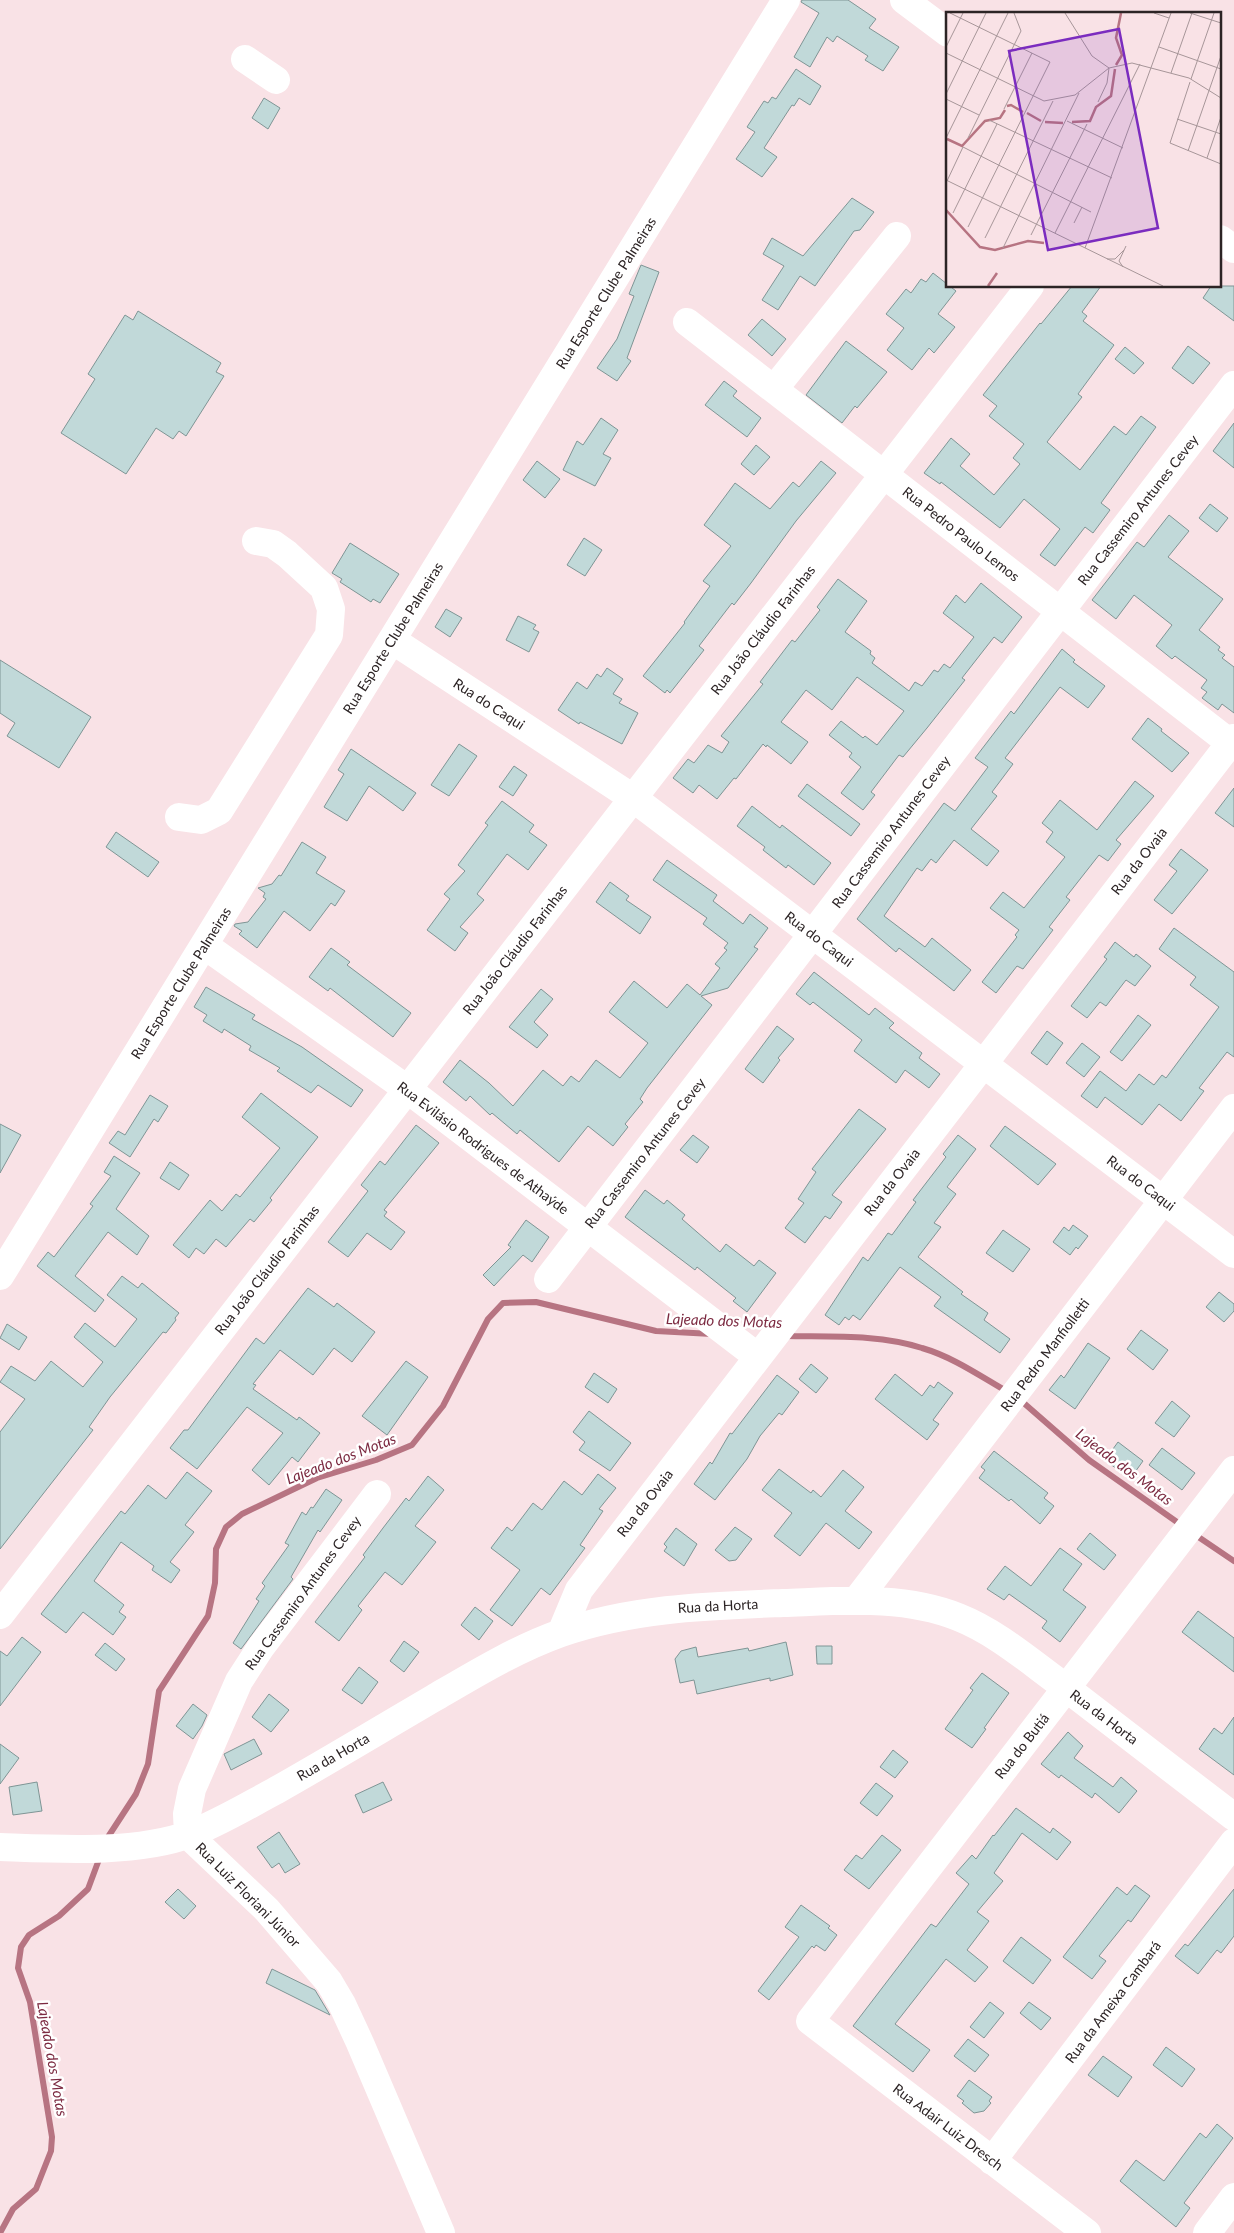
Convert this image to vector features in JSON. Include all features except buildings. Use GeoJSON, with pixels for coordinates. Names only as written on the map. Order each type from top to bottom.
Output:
{"type":"FeatureCollection","features":[{"type":"Feature","properties":{"kind":"street","name":"Rua Esporte Clube Palmeiras"},"geometry":{"type":"LineString","coordinates":[[0,1276],[786,0]]}},
{"type":"Feature","properties":{"kind":"street"},"geometry":{"type":"LineString","coordinates":[[904,0],[946,32]]}},
{"type":"Feature","properties":{"kind":"street"},"geometry":{"type":"LineString","coordinates":[[245,58],[276,80]]}},
{"type":"Feature","properties":{"kind":"street"},"geometry":{"type":"LineString","coordinates":[[774,389],[896,236]]}},
{"type":"Feature","properties":{"kind":"street"},"geometry":{"type":"LineString","coordinates":[[1222,240],[1234,249]]}},
{"type":"Feature","properties":{"kind":"street","name":"Rua João Cláudio Farinhas"},"geometry":{"type":"LineString","coordinates":[[0,1614],[1028,288]]}},
{"type":"Feature","properties":{"kind":"street","name":"Rua Pedro Paulo Lemos"},"geometry":{"type":"LineString","coordinates":[[688,322],[1233,743]]}},
{"type":"Feature","properties":{"kind":"street","name":"Rua Cassemiro Antunes Cevey"},"geometry":{"type":"LineString","coordinates":[[548,1279],[1234,385]]}},
{"type":"Feature","properties":{"kind":"street"},"geometry":{"type":"LineString","coordinates":[[179,817],[201,820],[219,811],[329,635],[331,609],[324,588],[287,554],[273,544],[256,541]]}},
{"type":"Feature","properties":{"kind":"street","name":"Rua do Caqui"},"geometry":{"type":"LineString","coordinates":[[392,640],[633,798],[1234,1254]]}},
{"type":"Feature","properties":{"kind":"street","name":"Rua da Ovaia"},"geometry":{"type":"LineString","coordinates":[[561,1633],[579,1590],[745,1344],[782,1326],[1233,743]]}},
{"type":"Feature","properties":{"kind":"street","name":"Rua Evilásio Rodrigues de Athaýde"},"geometry":{"type":"LineString","coordinates":[[204,945],[407,1089],[745,1344]]}},
{"type":"Feature","properties":{"kind":"street","name":"Rua Pedro Manfiolletti"},"geometry":{"type":"LineString","coordinates":[[856,1601],[1234,1108]]}},
{"type":"Feature","properties":{"kind":"street","name":"Rua do Butiá"},"geometry":{"type":"LineString","coordinates":[[810,2022],[1234,1470]]}},
{"type":"Feature","properties":{"kind":"street","name":"Rua Cassemiro Antunes Cevey"},"geometry":{"type":"LineString","coordinates":[[188,1835],[187,1814],[192,1789],[239,1681],[261,1647],[377,1494]]}},
{"type":"Feature","properties":{"kind":"street","name":"Rua da Horta"},"geometry":{"type":"LineString","coordinates":[[188,1835],[236,1812],[304,1774],[488,1666],[561,1633],[612,1618],[656,1610],[709,1606],[856,1601],[898,1602],[931,1608],[960,1617],[986,1630],[1066,1688],[1234,1817]]}},
{"type":"Feature","properties":{"kind":"street","name":"Rua Luiz Floriani Júnior"},"geometry":{"type":"LineString","coordinates":[[0,1847],[94,1848],[131,1846],[188,1835],[267,1910],[329,1982],[342,2004],[360,2043],[441,2233]]}},
{"type":"Feature","properties":{"kind":"street","name":"Rua da Ameixa Cambará"},"geometry":{"type":"LineString","coordinates":[[992,2161],[1234,1842]]}},
{"type":"Feature","properties":{"kind":"street","name":"Rua Adair Luiz Dresch"},"geometry":{"type":"LineString","coordinates":[[810,2022],[1086,2233]]}},
{"type":"Feature","properties":{"kind":"street"},"geometry":{"type":"LineString","coordinates":[[1207,2233],[1234,2197]]}},
{"type":"Feature","properties":{"kind":"waterway","name":"Lajeado dos Motas"},"geometry":{"type":"LineString","coordinates":[[106,1840],[136,1794],[148,1764],[159,1691],[208,1616],[215,1583],[216,1549],[226,1527],[242,1514],[317,1478],[376,1460],[412,1445],[443,1406],[488,1319],[503,1303],[536,1302],[656,1331],[712,1334]]}},
{"type":"Feature","properties":{"kind":"waterway","name":"Lajeado dos Motas"},"geometry":{"type":"LineString","coordinates":[[785,1336],[872,1338],[922,1348],[945,1356],[1008,1392]]}},
{"type":"Feature","properties":{"kind":"waterway","name":"Lajeado dos Motas"},"geometry":{"type":"LineString","coordinates":[[1018,1398],[1089,1460],[1184,1527]]}},
{"type":"Feature","properties":{"kind":"waterway","name":"Lajeado dos Motas"},"geometry":{"type":"LineString","coordinates":[[1194,1534],[1234,1561]]}},
{"type":"Feature","properties":{"kind":"waterway","name":"Lajeado dos Motas"},"geometry":{"type":"LineString","coordinates":[[0,2233],[13,2209],[36,2189],[51,2151],[52,2137],[30,2002],[18,1968],[21,1947],[29,1935],[59,1916],[88,1889],[101,1854]]}}]}
